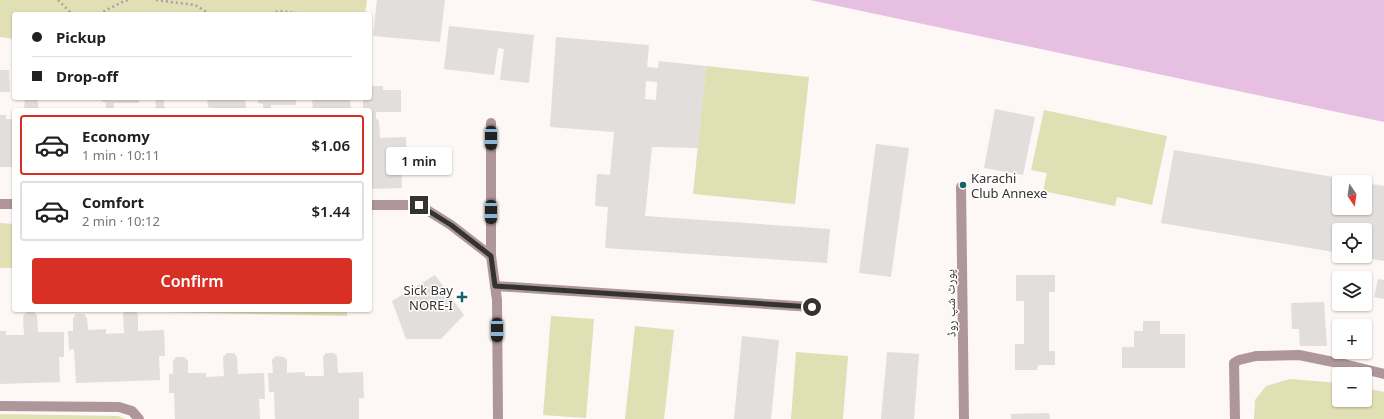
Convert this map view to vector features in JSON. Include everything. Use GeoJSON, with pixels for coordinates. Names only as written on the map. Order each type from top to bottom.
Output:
{"type":"FeatureCollection","features":[{"type":"Feature","properties":{"kind":"street"},"geometry":{"type":"LineString","coordinates":[[491,123],[491,256],[497,300],[498,419]]}},
{"type":"Feature","properties":{"kind":"street","name":"پورٹ شپ روڈ"},"geometry":{"type":"LineString","coordinates":[[961,188],[964,419]]}},
{"type":"Feature","properties":{"kind":"street"},"geometry":{"type":"LineString","coordinates":[[0,204],[12,204]]}},
{"type":"Feature","properties":{"kind":"street"},"geometry":{"type":"LineString","coordinates":[[372,205],[419,205],[451,225],[491,256]]}},
{"type":"Feature","properties":{"kind":"street"},"geometry":{"type":"LineString","coordinates":[[495,286],[812,307]]}},
{"type":"Feature","properties":{"kind":"street"},"geometry":{"type":"LineString","coordinates":[[1235,419],[1234,363],[1239,360],[1256,356],[1299,356],[1348,365],[1384,374]]}},
{"type":"Feature","properties":{"kind":"street"},"geometry":{"type":"LineString","coordinates":[[0,406],[119,408],[132,411],[139,419]]}},
{"type":"Feature","properties":{"kind":"path"},"geometry":{"type":"LineString","coordinates":[[58,0],[70,12]]}},
{"type":"Feature","properties":{"kind":"path"},"geometry":{"type":"LineString","coordinates":[[103,12],[129,0]]}},
{"type":"Feature","properties":{"kind":"path"},"geometry":{"type":"LineString","coordinates":[[156,0],[195,5],[207,12]]}},
{"type":"Feature","properties":{"kind":"path"},"geometry":{"type":"LineString","coordinates":[[277,12],[288,12]]}},
{"type":"Feature","properties":{"kind":"shaded area"},"geometry":{"type":"Polygon","coordinates":[[[0,0],[367,0],[365,12],[12,12],[12,39],[0,37],[0,0]]]}},
{"type":"Feature","properties":{"kind":"shaded area"},"geometry":{"type":"Polygon","coordinates":[[[810,0],[1384,0],[1384,122],[810,0]]]}},
{"type":"Feature","properties":{"kind":"shaded area"},"geometry":{"type":"Polygon","coordinates":[[[706,66],[809,77],[795,204],[693,194],[706,66]]]}},
{"type":"Feature","properties":{"kind":"shaded area"},"geometry":{"type":"Polygon","coordinates":[[[1044,110],[1167,136],[1152,205],[1117,197],[1115,206],[1043,191],[1047,173],[1031,170],[1044,110]]]}},
{"type":"Feature","properties":{"kind":"shaded area"},"geometry":{"type":"Polygon","coordinates":[[[0,223],[12,224],[12,268],[0,268],[0,223]]]}},
{"type":"Feature","properties":{"kind":"shaded area"},"geometry":{"type":"Polygon","coordinates":[[[159,312],[347,312],[347,316],[159,312]]]}},
{"type":"Feature","properties":{"kind":"shaded area"},"geometry":{"type":"Polygon","coordinates":[[[551,316],[594,319],[586,418],[543,415],[551,316]]]}},
{"type":"Feature","properties":{"kind":"shaded area"},"geometry":{"type":"Polygon","coordinates":[[[635,326],[674,330],[664,419],[625,419],[635,326]]]}},
{"type":"Feature","properties":{"kind":"shaded area"},"geometry":{"type":"Polygon","coordinates":[[[796,352],[848,356],[843,419],[791,419],[796,352]]]}},
{"type":"Feature","properties":{"kind":"shaded area"},"geometry":{"type":"Polygon","coordinates":[[[1290,379],[1332,382],[1332,407],[1372,407],[1372,389],[1384,392],[1384,419],[1254,419],[1255,400],[1266,386],[1290,379]]]}},
{"type":"Feature","properties":{"kind":"shaded area"},"geometry":{"type":"Polygon","coordinates":[[[0,414],[118,416],[125,419],[0,419],[0,414]]]}},
{"type":"Feature","properties":{"kind":"building"},"geometry":{"type":"Polygon","coordinates":[[[377,0],[445,0],[440,42],[373,36],[377,0]]]}},
{"type":"Feature","properties":{"kind":"building"},"geometry":{"type":"Polygon","coordinates":[[[449,26],[534,35],[529,83],[500,80],[504,49],[498,48],[494,75],[444,69],[449,26]]]}},
{"type":"Feature","properties":{"kind":"building"},"geometry":{"type":"Polygon","coordinates":[[[556,37],[649,45],[647,67],[658,68],[659,61],[706,66],[698,148],[652,147],[645,216],[830,229],[827,263],[605,248],[608,207],[595,206],[597,174],[610,175],[614,132],[550,127],[556,37]],[[646,81],[645,99],[656,100],[657,82],[646,81]]]}},
{"type":"Feature","properties":{"kind":"building"},"geometry":{"type":"Polygon","coordinates":[[[0,70],[9,70],[10,92],[0,92],[0,70]]]}},
{"type":"Feature","properties":{"kind":"building"},"geometry":{"type":"Polygon","coordinates":[[[372,86],[383,86],[383,90],[401,90],[401,112],[376,112],[376,118],[379,121],[380,138],[406,137],[407,163],[401,164],[402,188],[372,189],[372,108],[363,108],[363,100],[372,100],[372,86]]]}},
{"type":"Feature","properties":{"kind":"building"},"geometry":{"type":"Polygon","coordinates":[[[25,100],[37,100],[39,108],[24,108],[25,100]]]}},
{"type":"Feature","properties":{"kind":"building"},"geometry":{"type":"Polygon","coordinates":[[[139,100],[139,103],[114,103],[114,108],[106,108],[106,103],[101,101],[139,100]]]}},
{"type":"Feature","properties":{"kind":"building"},"geometry":{"type":"Polygon","coordinates":[[[155,100],[164,100],[166,108],[154,108],[156,106],[155,100]]]}},
{"type":"Feature","properties":{"kind":"building"},"geometry":{"type":"Polygon","coordinates":[[[207,100],[245,100],[246,108],[213,108],[208,107],[207,100]]]}},
{"type":"Feature","properties":{"kind":"building"},"geometry":{"type":"Polygon","coordinates":[[[258,100],[296,100],[296,105],[271,105],[271,108],[263,108],[263,104],[258,103],[258,100]]]}},
{"type":"Feature","properties":{"kind":"building"},"geometry":{"type":"Polygon","coordinates":[[[312,100],[350,100],[351,108],[313,108],[312,100]]]}},
{"type":"Feature","properties":{"kind":"building"},"geometry":{"type":"Polygon","coordinates":[[[995,109],[1035,117],[1023,175],[984,168],[995,109]]]}},
{"type":"Feature","properties":{"kind":"building"},"geometry":{"type":"Polygon","coordinates":[[[0,115],[6,115],[6,119],[12,119],[12,167],[0,167],[0,115]]]}},
{"type":"Feature","properties":{"kind":"building"},"geometry":{"type":"Polygon","coordinates":[[[876,144],[909,148],[891,277],[859,273],[876,144]]]}},
{"type":"Feature","properties":{"kind":"building"},"geometry":{"type":"Polygon","coordinates":[[[1174,150],[1332,177],[1332,215],[1372,215],[1372,184],[1384,186],[1384,261],[1372,259],[1372,223],[1332,223],[1332,252],[1161,223],[1174,150]]]}},
{"type":"Feature","properties":{"kind":"building"},"geometry":{"type":"Polygon","coordinates":[[[435,275],[464,315],[441,339],[406,339],[392,301],[435,275]]]}},
{"type":"Feature","properties":{"kind":"building"},"geometry":{"type":"Polygon","coordinates":[[[1016,275],[1055,275],[1055,292],[1049,292],[1049,351],[1055,351],[1055,365],[1038,365],[1037,370],[1015,370],[1015,344],[1024,344],[1024,301],[1016,301],[1016,275]]]}},
{"type":"Feature","properties":{"kind":"building"},"geometry":{"type":"Polygon","coordinates":[[[1378,279],[1384,280],[1384,299],[1374,297],[1378,279]]]}},
{"type":"Feature","properties":{"kind":"building"},"geometry":{"type":"Polygon","coordinates":[[[1324,302],[1327,346],[1300,346],[1299,329],[1292,329],[1291,303],[1324,302]]]}},
{"type":"Feature","properties":{"kind":"building"},"geometry":{"type":"Polygon","coordinates":[[[27,312],[34,312],[37,315],[38,332],[64,332],[64,357],[59,357],[60,382],[0,384],[0,331],[6,331],[6,335],[24,335],[23,316],[27,312]]]}},
{"type":"Feature","properties":{"kind":"building"},"geometry":{"type":"Polygon","coordinates":[[[124,312],[136,312],[138,314],[138,331],[164,330],[165,356],[159,356],[160,380],[76,383],[74,349],[69,350],[68,331],[73,331],[73,318],[76,314],[84,314],[87,318],[88,330],[106,329],[106,334],[124,333],[123,314],[124,312]]]}},
{"type":"Feature","properties":{"kind":"building"},"geometry":{"type":"Polygon","coordinates":[[[1143,321],[1160,321],[1160,334],[1185,334],[1185,368],[1122,368],[1122,347],[1134,347],[1134,331],[1143,331],[1143,321]]]}},
{"type":"Feature","properties":{"kind":"building"},"geometry":{"type":"Polygon","coordinates":[[[742,336],[779,340],[771,419],[734,419],[742,336]]]}},
{"type":"Feature","properties":{"kind":"building"},"geometry":{"type":"Polygon","coordinates":[[[887,352],[919,354],[914,419],[881,419],[887,352]]]}},
{"type":"Feature","properties":{"kind":"building"},"geometry":{"type":"Polygon","coordinates":[[[227,353],[234,353],[237,357],[238,374],[264,373],[265,399],[259,399],[260,419],[175,419],[174,393],[169,393],[169,374],[173,374],[173,361],[176,357],[184,357],[188,361],[188,373],[206,373],[206,377],[224,376],[223,357],[227,353]]]}},
{"type":"Feature","properties":{"kind":"building"},"geometry":{"type":"Polygon","coordinates":[[[326,353],[334,353],[337,356],[338,373],[363,372],[364,398],[359,398],[359,419],[275,419],[274,392],[269,392],[268,373],[273,373],[272,360],[276,356],[284,357],[287,360],[287,373],[305,372],[305,376],[324,376],[323,357],[326,353]]]}},
{"type":"Feature","properties":{"kind":"building"},"geometry":{"type":"Polygon","coordinates":[[[1049,413],[1050,419],[1011,419],[1011,414],[1049,413]]]}},
{"type":"Feature","properties":{"kind":"place","name":"Karachi Club Annexe"},"geometry":{"type":"Point","coordinates":[963,185]}},
{"type":"Feature","properties":{"kind":"place","name":"Sick Bay NORE-I"},"geometry":{"type":"Point","coordinates":[462,297]}},
{"type":"Feature","properties":{"kind":"route"},"geometry":{"type":"LineString","coordinates":[[419,205],[451,225],[491,256],[495,286],[812,307]]}}]}
